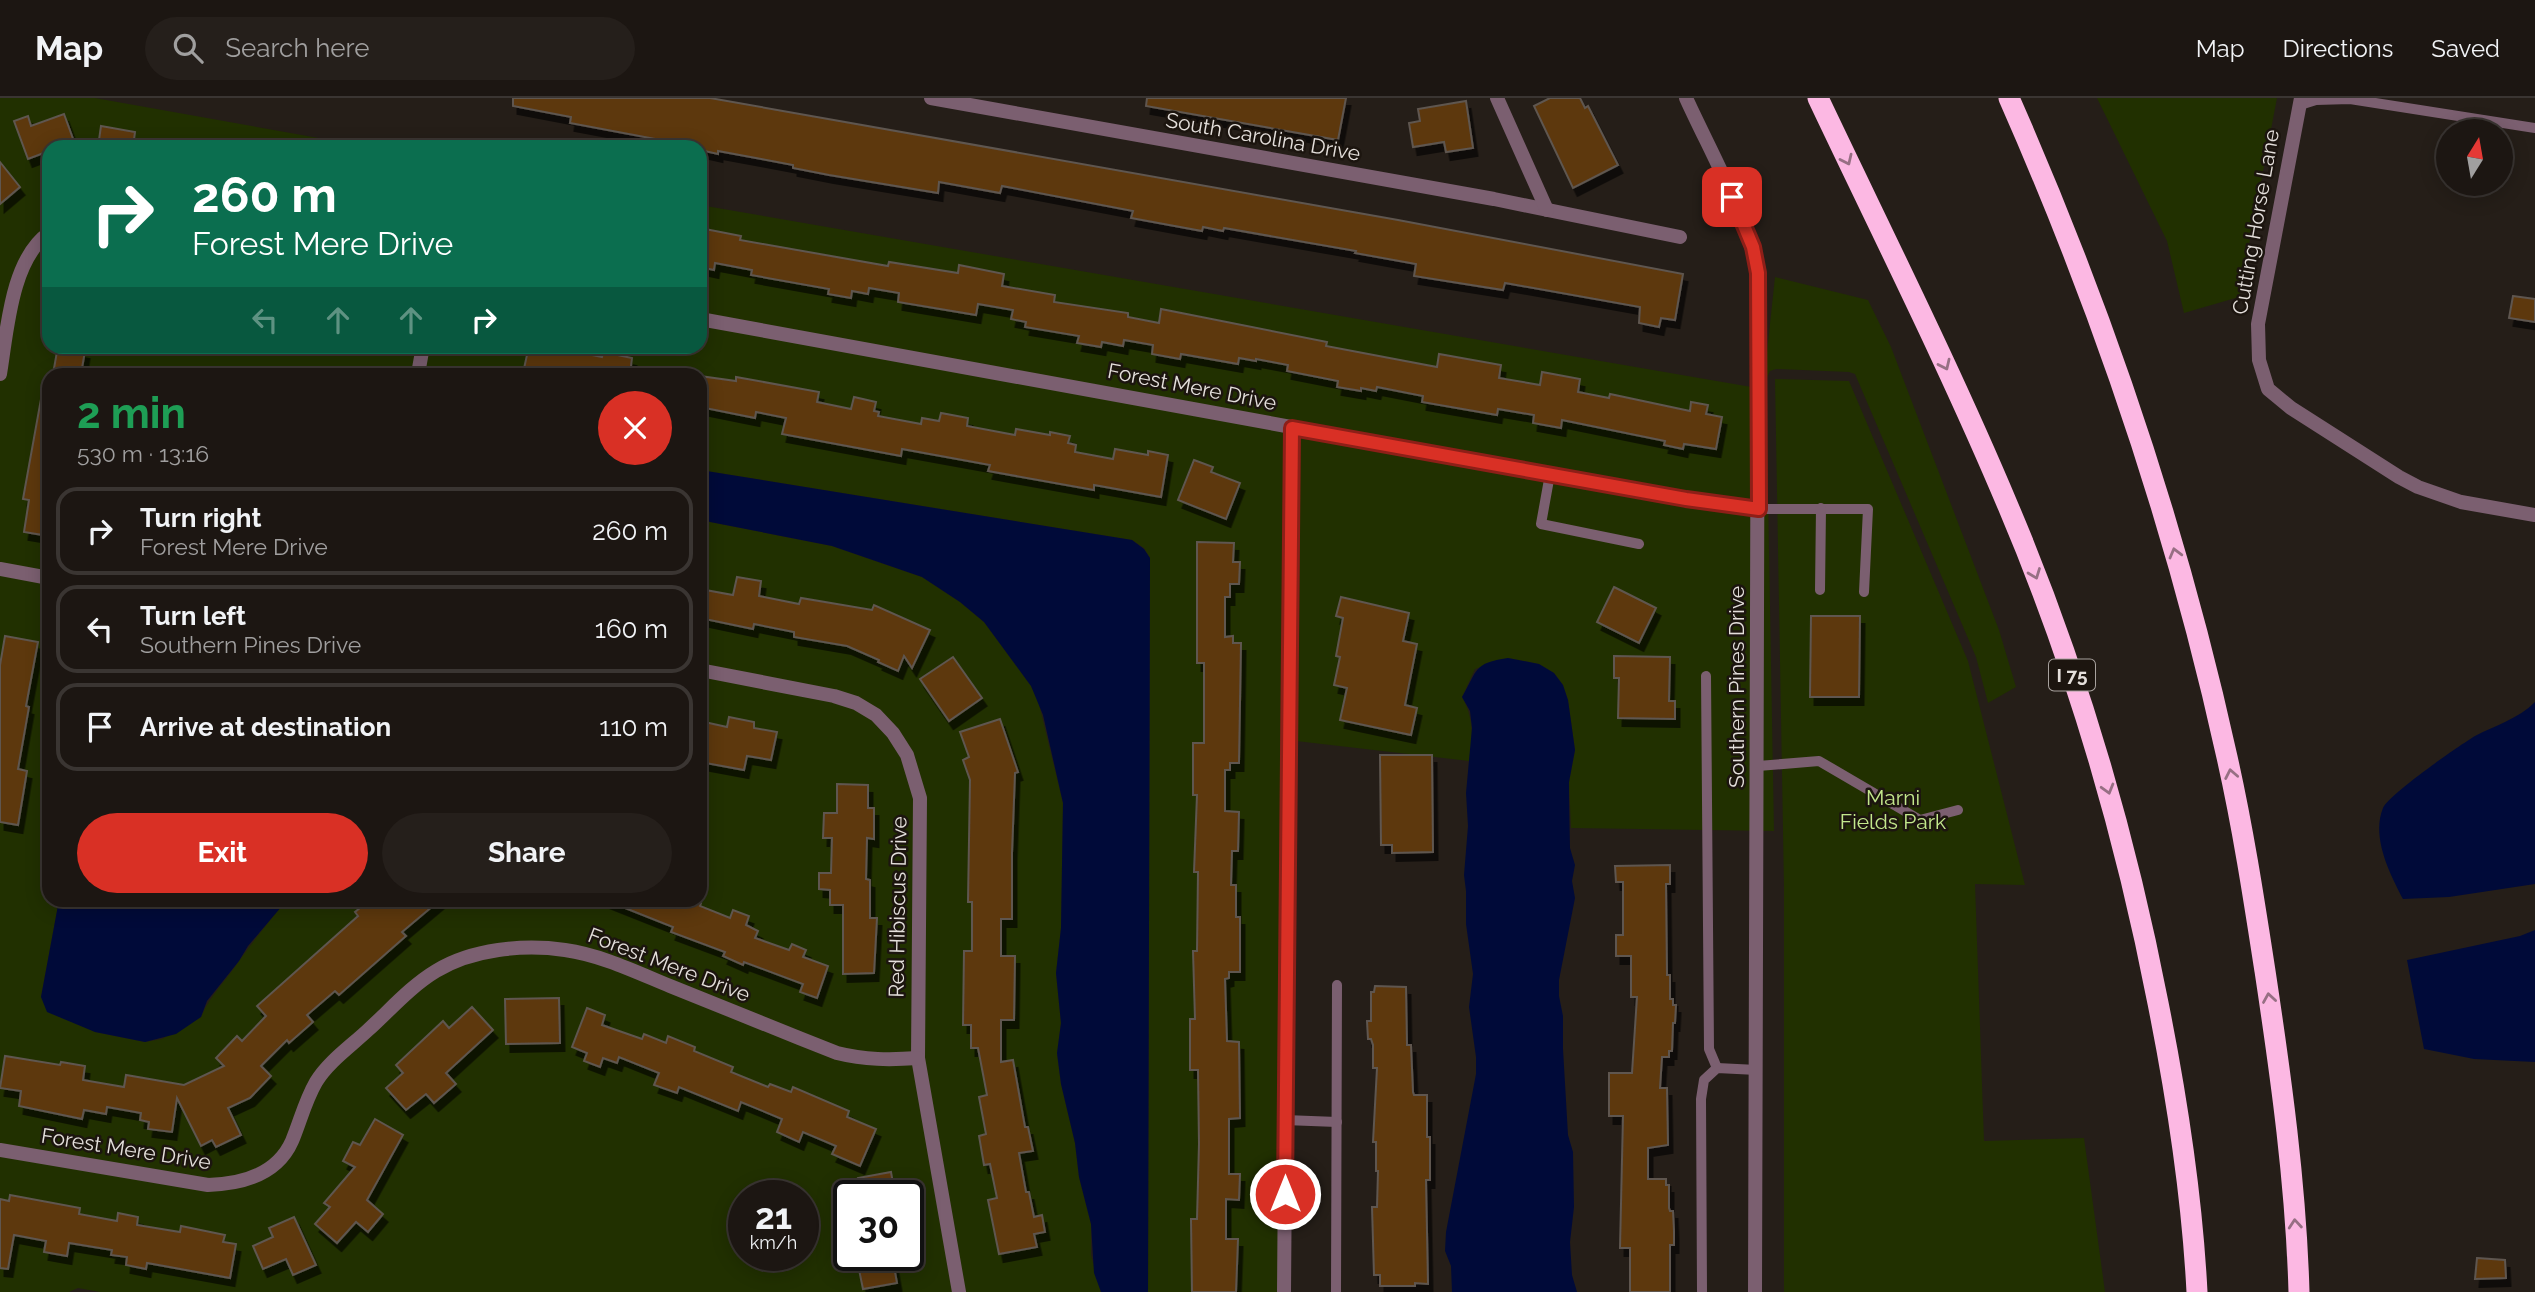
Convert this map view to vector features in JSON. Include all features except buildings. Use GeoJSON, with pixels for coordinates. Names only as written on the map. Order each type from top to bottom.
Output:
{"type":"FeatureCollection","features":[{"type":"Feature","properties":{"kind":"highway","name":"I 75"},"geometry":{"type":"LineString","coordinates":[[1818,98],[1965,408],[2009,508],[2053,619],[2084,709],[2117,822],[2146,939],[2185,1163],[2197,1292]]}},
{"type":"Feature","properties":{"kind":"highway"},"geometry":{"type":"LineString","coordinates":[[2009,98],[2042,172],[2125,392],[2168,526],[2228,759],[2250,874],[2272,1018],[2291,1171],[2299,1292]]}},
{"type":"Feature","properties":{"kind":"street","name":"South Carolina Drive"},"geometry":{"type":"LineString","coordinates":[[931,98],[1547,210]]}},
{"type":"Feature","properties":{"kind":"street"},"geometry":{"type":"LineString","coordinates":[[1497,98],[1547,210],[1680,237]]}},
{"type":"Feature","properties":{"kind":"street","name":"Southern Pines Drive"},"geometry":{"type":"LineString","coordinates":[[1686,98],[1744,222],[1758,273],[1755,1292]]}},
{"type":"Feature","properties":{"kind":"street","name":"Cutting Horse Lane"},"geometry":{"type":"LineString","coordinates":[[2300,101],[2258,324],[2259,360],[2268,389],[2336,438],[2418,487],[2461,502],[2535,515]]}},
{"type":"Feature","properties":{"kind":"street"},"geometry":{"type":"LineString","coordinates":[[0,374],[18,280],[28,256],[42,241]]}},
{"type":"Feature","properties":{"kind":"street","name":"Forest Mere Drive"},"geometry":{"type":"LineString","coordinates":[[707,320],[1686,499],[1759,509]]}},
{"type":"Feature","properties":{"kind":"street"},"geometry":{"type":"LineString","coordinates":[[1284,1292],[1292,428]]}},
{"type":"Feature","properties":{"kind":"street"},"geometry":{"type":"LineString","coordinates":[[0,569],[42,577]]}},
{"type":"Feature","properties":{"kind":"street","name":"Red Hibiscus Drive"},"geometry":{"type":"LineString","coordinates":[[707,671],[834,696],[856,703],[876,715],[894,733],[908,755],[920,798],[918,1058],[959,1292]]}},
{"type":"Feature","properties":{"kind":"street","name":"Forest Mere Drive"},"geometry":{"type":"LineString","coordinates":[[0,1150],[208,1185],[233,1184],[257,1176],[276,1162],[291,1144],[307,1099],[317,1080],[332,1063],[418,985],[455,960],[479,953],[522,948],[565,950],[606,961],[837,1053],[881,1061],[918,1058]]}},
{"type":"Feature","properties":{"kind":"lane"},"geometry":{"type":"LineString","coordinates":[[2300,101],[2350,99],[2535,128]]}},
{"type":"Feature","properties":{"kind":"lane"},"geometry":{"type":"LineString","coordinates":[[1550,474],[1541,524],[1639,544]]}},
{"type":"Feature","properties":{"kind":"lane"},"geometry":{"type":"LineString","coordinates":[[1820,590],[1821,508]]}},
{"type":"Feature","properties":{"kind":"lane"},"geometry":{"type":"LineString","coordinates":[[1759,509],[1868,509],[1864,592]]}},
{"type":"Feature","properties":{"kind":"lane"},"geometry":{"type":"LineString","coordinates":[[1706,676],[1709,1049],[1717,1069]]}},
{"type":"Feature","properties":{"kind":"lane"},"geometry":{"type":"LineString","coordinates":[[1758,766],[1819,761],[1920,820],[1958,810]]}},
{"type":"Feature","properties":{"kind":"lane"},"geometry":{"type":"LineString","coordinates":[[1336,1292],[1337,985]]}},
{"type":"Feature","properties":{"kind":"lane"},"geometry":{"type":"LineString","coordinates":[[1702,1292],[1701,1099],[1704,1080],[1717,1069],[1757,1070]]}},
{"type":"Feature","properties":{"kind":"lane"},"geometry":{"type":"LineString","coordinates":[[1285,1120],[1337,1122]]}},
{"type":"Feature","properties":{"kind":"green space"},"geometry":{"type":"Polygon","coordinates":[[[0,98],[95,98],[330,140],[42,140],[42,354],[707,354],[707,206],[1763,389],[1775,277],[1868,300],[1891,347],[1999,630],[2016,687],[1988,703],[1976,657],[1855,374],[1776,369],[1770,371],[1766,380],[1774,831],[1571,828],[1569,782],[1575,750],[1568,700],[1563,685],[1554,673],[1539,664],[1508,658],[1475,669],[1462,697],[1472,728],[1469,761],[1296,741],[1285,1292],[1148,1292],[1150,558],[1144,548],[1132,540],[707,471],[707,368],[42,368],[42,907],[58,907],[41,997],[95,1032],[145,1042],[162,1039],[201,1017],[214,995],[281,907],[707,907],[707,521],[832,546],[922,577],[960,602],[984,622],[1031,686],[1038,700],[1063,803],[1061,928],[1056,973],[1061,1023],[1057,1054],[1079,1177],[1091,1224],[1091,1255],[1101,1292],[100,1292],[78,1288],[69,1292],[0,1292],[0,98]]]}},
{"type":"Feature","properties":{"kind":"green space"},"geometry":{"type":"Polygon","coordinates":[[[2097,98],[2277,98],[2239,297],[2184,313],[2167,241],[2097,98]]]}},
{"type":"Feature","properties":{"kind":"green space","name":"Marni Fields Park"},"geometry":{"type":"Polygon","coordinates":[[[1775,379],[1849,381],[1968,661],[2025,885],[1975,884],[1984,1141],[2084,1138],[2105,1292],[1784,1292],[1784,887],[1775,379]]]}},
{"type":"Feature","properties":{"kind":"shaded area"},"geometry":{"type":"Polygon","coordinates":[[[707,471],[1132,540],[1144,549],[1150,558],[1148,1292],[1101,1292],[1094,1273],[1091,1224],[1079,1177],[1057,1053],[1061,1023],[1056,973],[1061,928],[1063,803],[1043,715],[1031,686],[984,622],[960,602],[922,577],[832,546],[707,521],[707,471]]]}},
{"type":"Feature","properties":{"kind":"shaded area"},"geometry":{"type":"Polygon","coordinates":[[[1508,658],[1539,664],[1554,673],[1563,685],[1568,700],[1575,750],[1569,798],[1575,898],[1559,980],[1559,996],[1563,1016],[1568,1135],[1573,1152],[1574,1207],[1570,1242],[1572,1275],[1577,1292],[1452,1292],[1451,1266],[1445,1251],[1446,1232],[1476,1074],[1469,1007],[1473,974],[1466,924],[1464,875],[1468,826],[1466,793],[1472,728],[1470,711],[1462,697],[1482,665],[1508,658]]]}},
{"type":"Feature","properties":{"kind":"shaded area"},"geometry":{"type":"Polygon","coordinates":[[[2535,702],[2535,884],[2449,897],[2403,899],[2388,867],[2381,843],[2379,831],[2383,808],[2410,782],[2455,749],[2514,717],[2535,702]]]}},
{"type":"Feature","properties":{"kind":"shaded area"},"geometry":{"type":"Polygon","coordinates":[[[58,907],[281,907],[207,1001],[201,1017],[176,1034],[145,1042],[95,1032],[47,1012],[41,997],[58,907]]]}},
{"type":"Feature","properties":{"kind":"shaded area"},"geometry":{"type":"Polygon","coordinates":[[[2535,930],[2535,1062],[2474,1059],[2424,1049],[2407,960],[2520,936],[2535,930]]]}},
{"type":"Feature","properties":{"kind":"route"},"geometry":{"type":"LineString","coordinates":[[1285,1194],[1289,522],[1292,428],[1686,499],[1759,509],[1758,273],[1753,247],[1732,197]]}}]}
